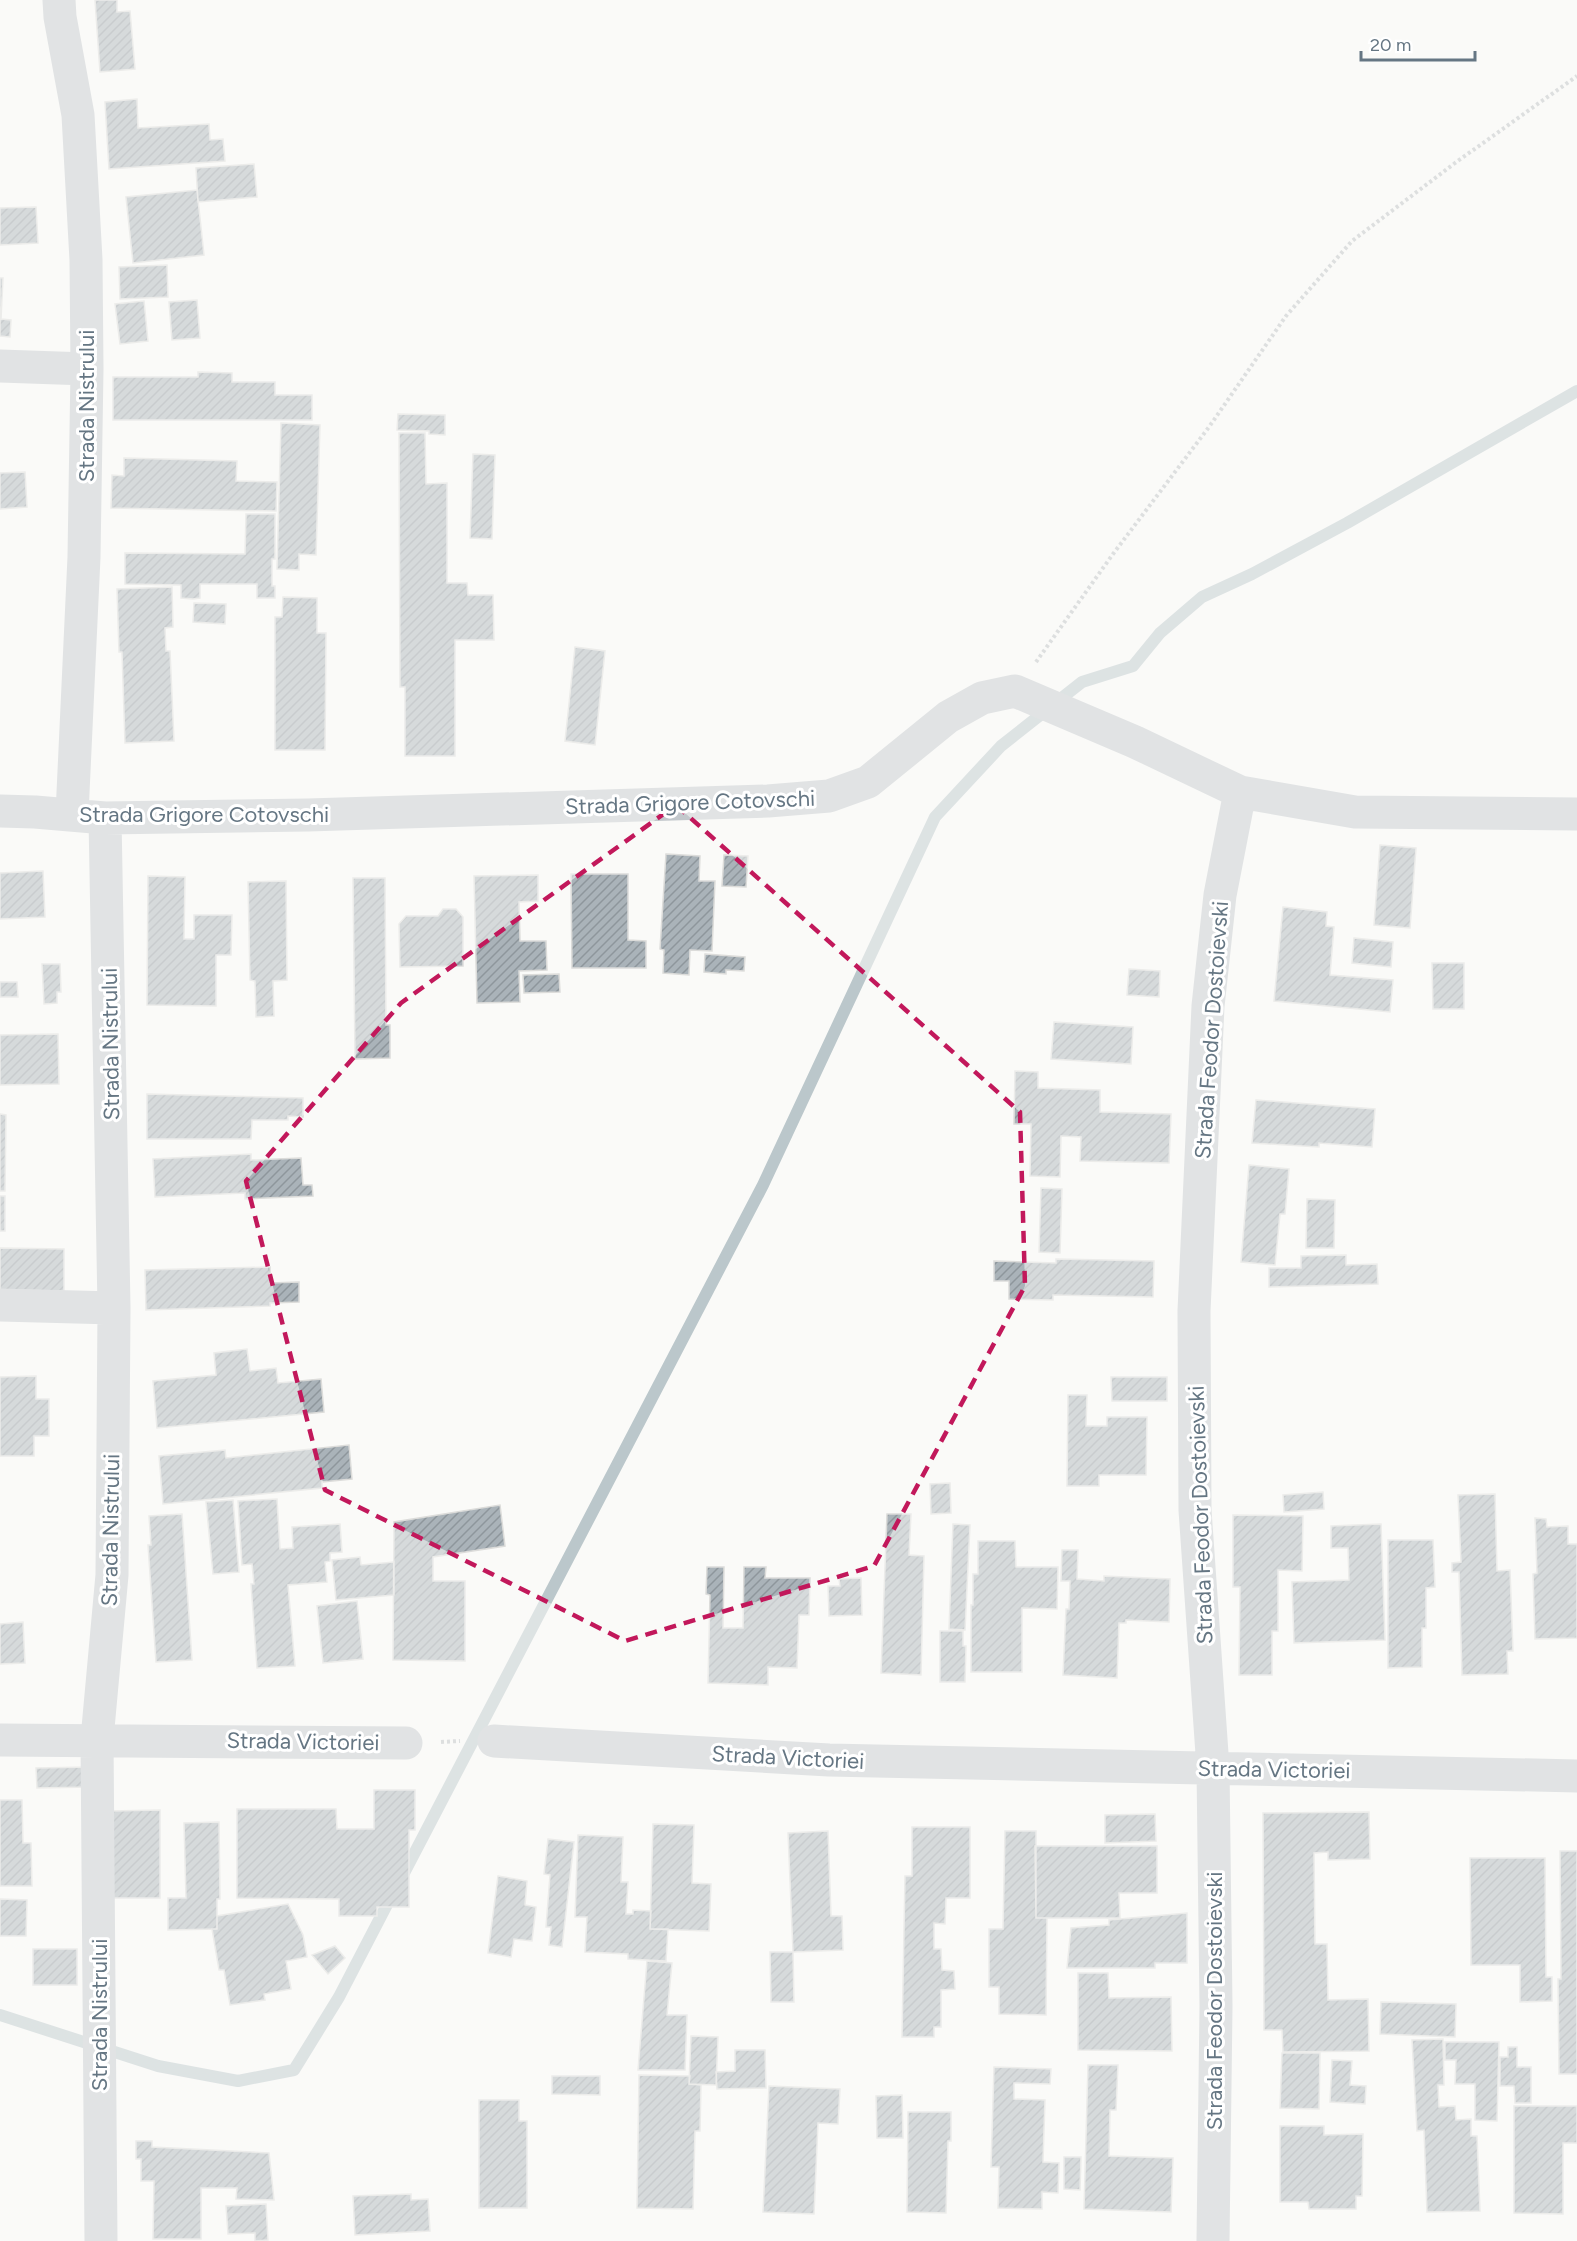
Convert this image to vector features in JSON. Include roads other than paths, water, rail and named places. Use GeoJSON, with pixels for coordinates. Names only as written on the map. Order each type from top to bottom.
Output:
{"type":"FeatureCollection","features":[{"type":"Feature","properties":{"kind":"street","name":"Strada Nistrului"},"geometry":{"type":"LineString","coordinates":[[59,0],[78,115],[86,260],[84,557],[72,814]]}},
{"type":"Feature","properties":{"kind":"street"},"geometry":{"type":"LineString","coordinates":[[0,366],[87,369]]}},
{"type":"Feature","properties":{"kind":"street","name":"Strada Grigore Cotovschi"},"geometry":{"type":"LineString","coordinates":[[0,812],[72,814],[105,818],[308,815],[732,802],[829,796],[868,782],[948,717],[982,698],[1015,691],[1135,742],[1240,792]]}},
{"type":"Feature","properties":{"kind":"street"},"geometry":{"type":"LineString","coordinates":[[1240,792],[1355,812],[1577,814]]}},
{"type":"Feature","properties":{"kind":"street","name":"Strada Feodor Dostoievski"},"geometry":{"type":"LineString","coordinates":[[1213,2241],[1216,2006],[1214,1768],[1195,1510],[1194,1311],[1208,1006],[1220,895],[1240,792]]}},
{"type":"Feature","properties":{"kind":"street","name":"Strada Nistrului"},"geometry":{"type":"LineString","coordinates":[[101,2241],[97,1739],[111,1575],[114,1308],[105,818]]}},
{"type":"Feature","properties":{"kind":"street"},"geometry":{"type":"LineString","coordinates":[[0,1305],[114,1308]]}},
{"type":"Feature","properties":{"kind":"street","name":"Strada Victoriei"},"geometry":{"type":"LineString","coordinates":[[0,1740],[406,1743]]}},
{"type":"Feature","properties":{"kind":"street","name":"Strada Victoriei"},"geometry":{"type":"LineString","coordinates":[[494,1741],[828,1760],[1577,1776]]}},
{"type":"Feature","properties":{"kind":"waterway"},"geometry":{"type":"LineString","coordinates":[[402,1877],[763,1185],[935,817],[1001,746],[1082,682],[1133,666],[1160,633],[1202,597],[1252,574],[1347,523],[1577,391]]}},
{"type":"Feature","properties":{"kind":"waterway"},"geometry":{"type":"LineString","coordinates":[[0,2015],[158,2066],[238,2081],[294,2070],[339,1997],[392,1895]]}}]}
